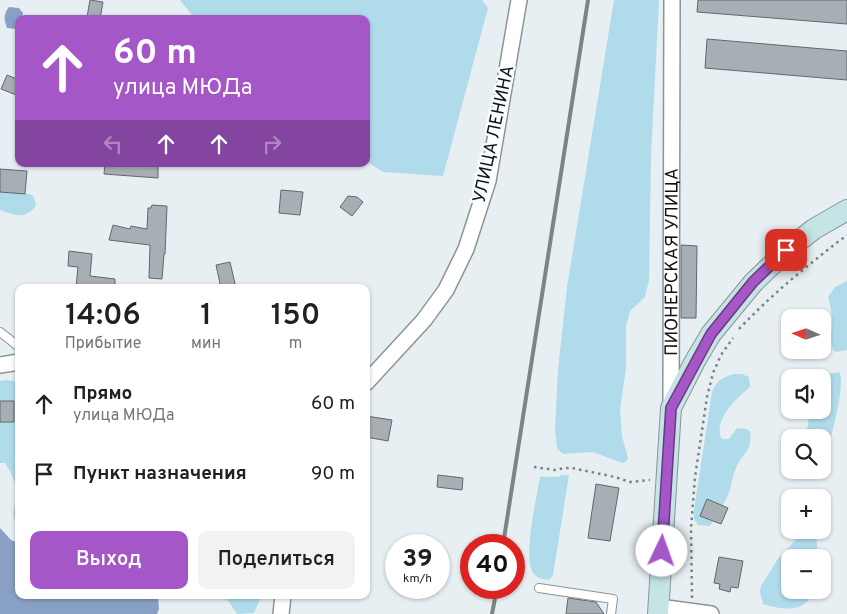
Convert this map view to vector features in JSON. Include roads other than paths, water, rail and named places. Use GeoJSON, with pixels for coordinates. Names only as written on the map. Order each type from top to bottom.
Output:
{"type":"FeatureCollection","features":[{"type":"Feature","properties":{"kind":"street","name":"УЛИЦА ЛЕНИНА"},"geometry":{"type":"LineString","coordinates":[[370,379],[424,320],[446,290],[466,249],[488,181],[519,0]]}},
{"type":"Feature","properties":{"kind":"street","name":"ПИОНЕРСКАЯ УЛИЦА"},"geometry":{"type":"LineString","coordinates":[[659,611],[671,408],[672,0]]}},
{"type":"Feature","properties":{"kind":"street"},"geometry":{"type":"LineString","coordinates":[[671,408],[711,334],[753,282],[786,250],[814,229],[847,210]]}},
{"type":"Feature","properties":{"kind":"street"},"geometry":{"type":"LineString","coordinates":[[0,365],[15,363]]}},
{"type":"Feature","properties":{"kind":"street"},"geometry":{"type":"LineString","coordinates":[[281,614],[283,599]]}},
{"type":"Feature","properties":{"kind":"street"},"geometry":{"type":"LineString","coordinates":[[659,611],[712,614]]}},
{"type":"Feature","properties":{"kind":"lane"},"geometry":{"type":"LineString","coordinates":[[0,332],[15,344]]}},
{"type":"Feature","properties":{"kind":"lane"},"geometry":{"type":"LineString","coordinates":[[539,588],[614,599],[612,614]]}},
{"type":"Feature","properties":{"kind":"railway"},"geometry":{"type":"LineString","coordinates":[[505,534],[588,0]]}},
{"type":"Feature","properties":{"kind":"railway"},"geometry":{"type":"LineString","coordinates":[[492,614],[495,599]]}}]}
